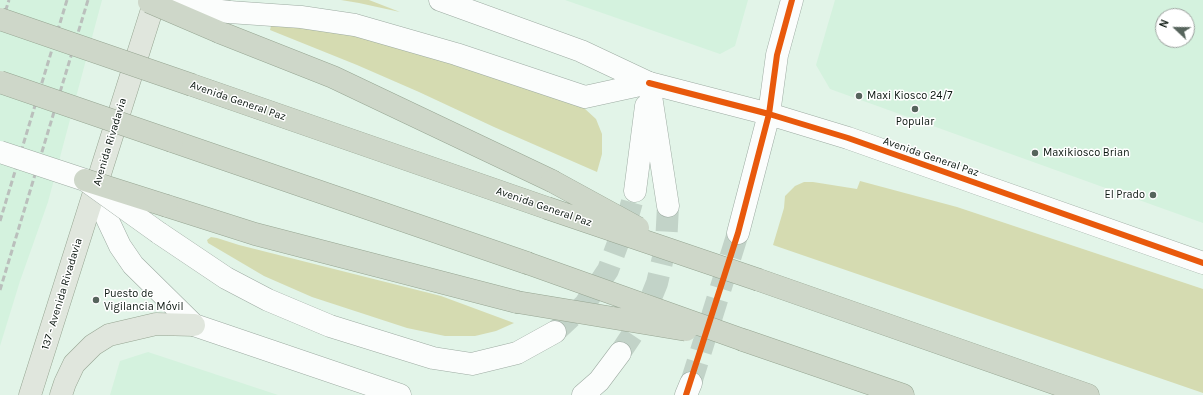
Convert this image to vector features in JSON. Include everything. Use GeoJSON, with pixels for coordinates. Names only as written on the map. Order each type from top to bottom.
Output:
{"type":"FeatureCollection","features":[{"type":"Feature","properties":{"kind":"highway"},"geometry":{"type":"LineString","coordinates":[[153,2],[219,32],[333,77],[552,181],[692,258]]}},
{"type":"Feature","properties":{"kind":"highway","name":"Avenida General Paz"},"geometry":{"type":"LineString","coordinates":[[0,19],[759,280],[1088,395]]}},
{"type":"Feature","properties":{"kind":"highway"},"geometry":{"type":"LineString","coordinates":[[0,82],[527,263],[903,395]]}},
{"type":"Feature","properties":{"kind":"highway"},"geometry":{"type":"LineString","coordinates":[[90,187],[167,206],[255,234],[517,302],[745,340]]}},
{"type":"Feature","properties":{"kind":"main road","name":"Avenida General Paz"},"geometry":{"type":"LineString","coordinates":[[440,0],[581,51],[649,83],[769,114],[848,138],[1203,263]]}},
{"type":"Feature","properties":{"kind":"main road"},"geometry":{"type":"LineString","coordinates":[[738,233],[769,114],[777,55],[792,0]]}},
{"type":"Feature","properties":{"kind":"main road"},"geometry":{"type":"LineString","coordinates":[[153,2],[229,12],[301,17],[355,25],[456,54],[585,97],[649,83]]}},
{"type":"Feature","properties":{"kind":"main road","name":"Avenida Rivadavia"},"geometry":{"type":"LineString","coordinates":[[153,2],[90,187],[120,246],[133,265],[194,326]]}},
{"type":"Feature","properties":{"kind":"main road"},"geometry":{"type":"LineString","coordinates":[[635,191],[649,83]]}},
{"type":"Feature","properties":{"kind":"main road"},"geometry":{"type":"LineString","coordinates":[[649,83],[668,206]]}},
{"type":"Feature","properties":{"kind":"main road"},"geometry":{"type":"LineString","coordinates":[[0,152],[90,187],[226,278],[268,300],[330,326],[433,358],[472,364],[518,353],[555,332]]}},
{"type":"Feature","properties":{"kind":"main road","name":"137 - Avenida Rivadavia"},"geometry":{"type":"LineString","coordinates":[[30,395],[90,187]]}},
{"type":"Feature","properties":{"kind":"main road"},"geometry":{"type":"LineString","coordinates":[[62,395],[65,383],[74,364],[93,345],[109,335],[156,324],[194,326],[400,395]]}},
{"type":"Feature","properties":{"kind":"main road"},"geometry":{"type":"LineString","coordinates":[[583,395],[599,381],[620,353]]}},
{"type":"Feature","properties":{"kind":"shaded area"},"geometry":{"type":"Polygon","coordinates":[[[0,0],[102,0],[48,202],[20,281],[0,346],[0,0]]]}},
{"type":"Feature","properties":{"kind":"shaded area"},"geometry":{"type":"Polygon","coordinates":[[[341,0],[369,0],[400,12],[359,3],[341,0]]]}},
{"type":"Feature","properties":{"kind":"shaded area"},"geometry":{"type":"Polygon","coordinates":[[[565,0],[748,0],[735,46],[720,54],[565,0]]]}},
{"type":"Feature","properties":{"kind":"shaded area"},"geometry":{"type":"Polygon","coordinates":[[[835,0],[1203,0],[1203,223],[830,89],[816,65],[835,0]]]}},
{"type":"Feature","properties":{"kind":"shaded area"},"geometry":{"type":"Polygon","coordinates":[[[271,26],[306,27],[390,42],[584,108],[596,119],[602,134],[602,154],[597,172],[357,65],[270,30],[271,26]]]}},
{"type":"Feature","properties":{"kind":"shaded area"},"geometry":{"type":"Polygon","coordinates":[[[860,181],[957,207],[1203,289],[1203,393],[773,245],[784,208],[785,196],[795,186],[804,182],[813,182],[857,189],[860,181]]]}},
{"type":"Feature","properties":{"kind":"shaded area"},"geometry":{"type":"Polygon","coordinates":[[[211,237],[441,296],[514,323],[496,331],[475,336],[445,336],[407,328],[312,297],[264,276],[208,243],[207,240],[211,237]]]}},
{"type":"Feature","properties":{"kind":"shaded area"},"geometry":{"type":"Polygon","coordinates":[[[148,352],[278,395],[110,395],[120,361],[148,352]]]}},
{"type":"Feature","properties":{"kind":"tunnel"},"geometry":{"type":"LineString","coordinates":[[555,332],[585,304],[608,270],[628,216],[635,191]]}},
{"type":"Feature","properties":{"kind":"tunnel"},"geometry":{"type":"LineString","coordinates":[[620,353],[642,320],[657,283],[666,245],[668,206]]}},
{"type":"Feature","properties":{"kind":"tunnel"},"geometry":{"type":"LineString","coordinates":[[691,383],[738,233]]}},
{"type":"Feature","properties":{"kind":"railway"},"geometry":{"type":"LineString","coordinates":[[0,28],[9,0]]}},
{"type":"Feature","properties":{"kind":"railway"},"geometry":{"type":"LineString","coordinates":[[0,221],[67,0]]}},
{"type":"Feature","properties":{"kind":"railway"},"geometry":{"type":"LineString","coordinates":[[0,290],[88,0]]}},
{"type":"Feature","properties":{"kind":"cycle path"},"geometry":{"type":"LineString","coordinates":[[686,395],[738,233],[769,114],[777,55],[792,0]]}},
{"type":"Feature","properties":{"kind":"cycle path"},"geometry":{"type":"LineString","coordinates":[[649,83],[769,114],[848,138],[1203,263]]}},
{"type":"Feature","properties":{"kind":"place","name":"Maxi Kiosco 24/7"},"geometry":{"type":"Point","coordinates":[859,96]}},
{"type":"Feature","properties":{"kind":"place","name":"Popular"},"geometry":{"type":"Point","coordinates":[915,109]}},
{"type":"Feature","properties":{"kind":"place","name":"Maxikiosco Brian"},"geometry":{"type":"Point","coordinates":[1035,153]}},
{"type":"Feature","properties":{"kind":"place","name":"El Prado"},"geometry":{"type":"Point","coordinates":[1153,195]}},
{"type":"Feature","properties":{"kind":"place","name":"Puesto de Vigilancia Móvil"},"geometry":{"type":"Point","coordinates":[96,300]}}]}
